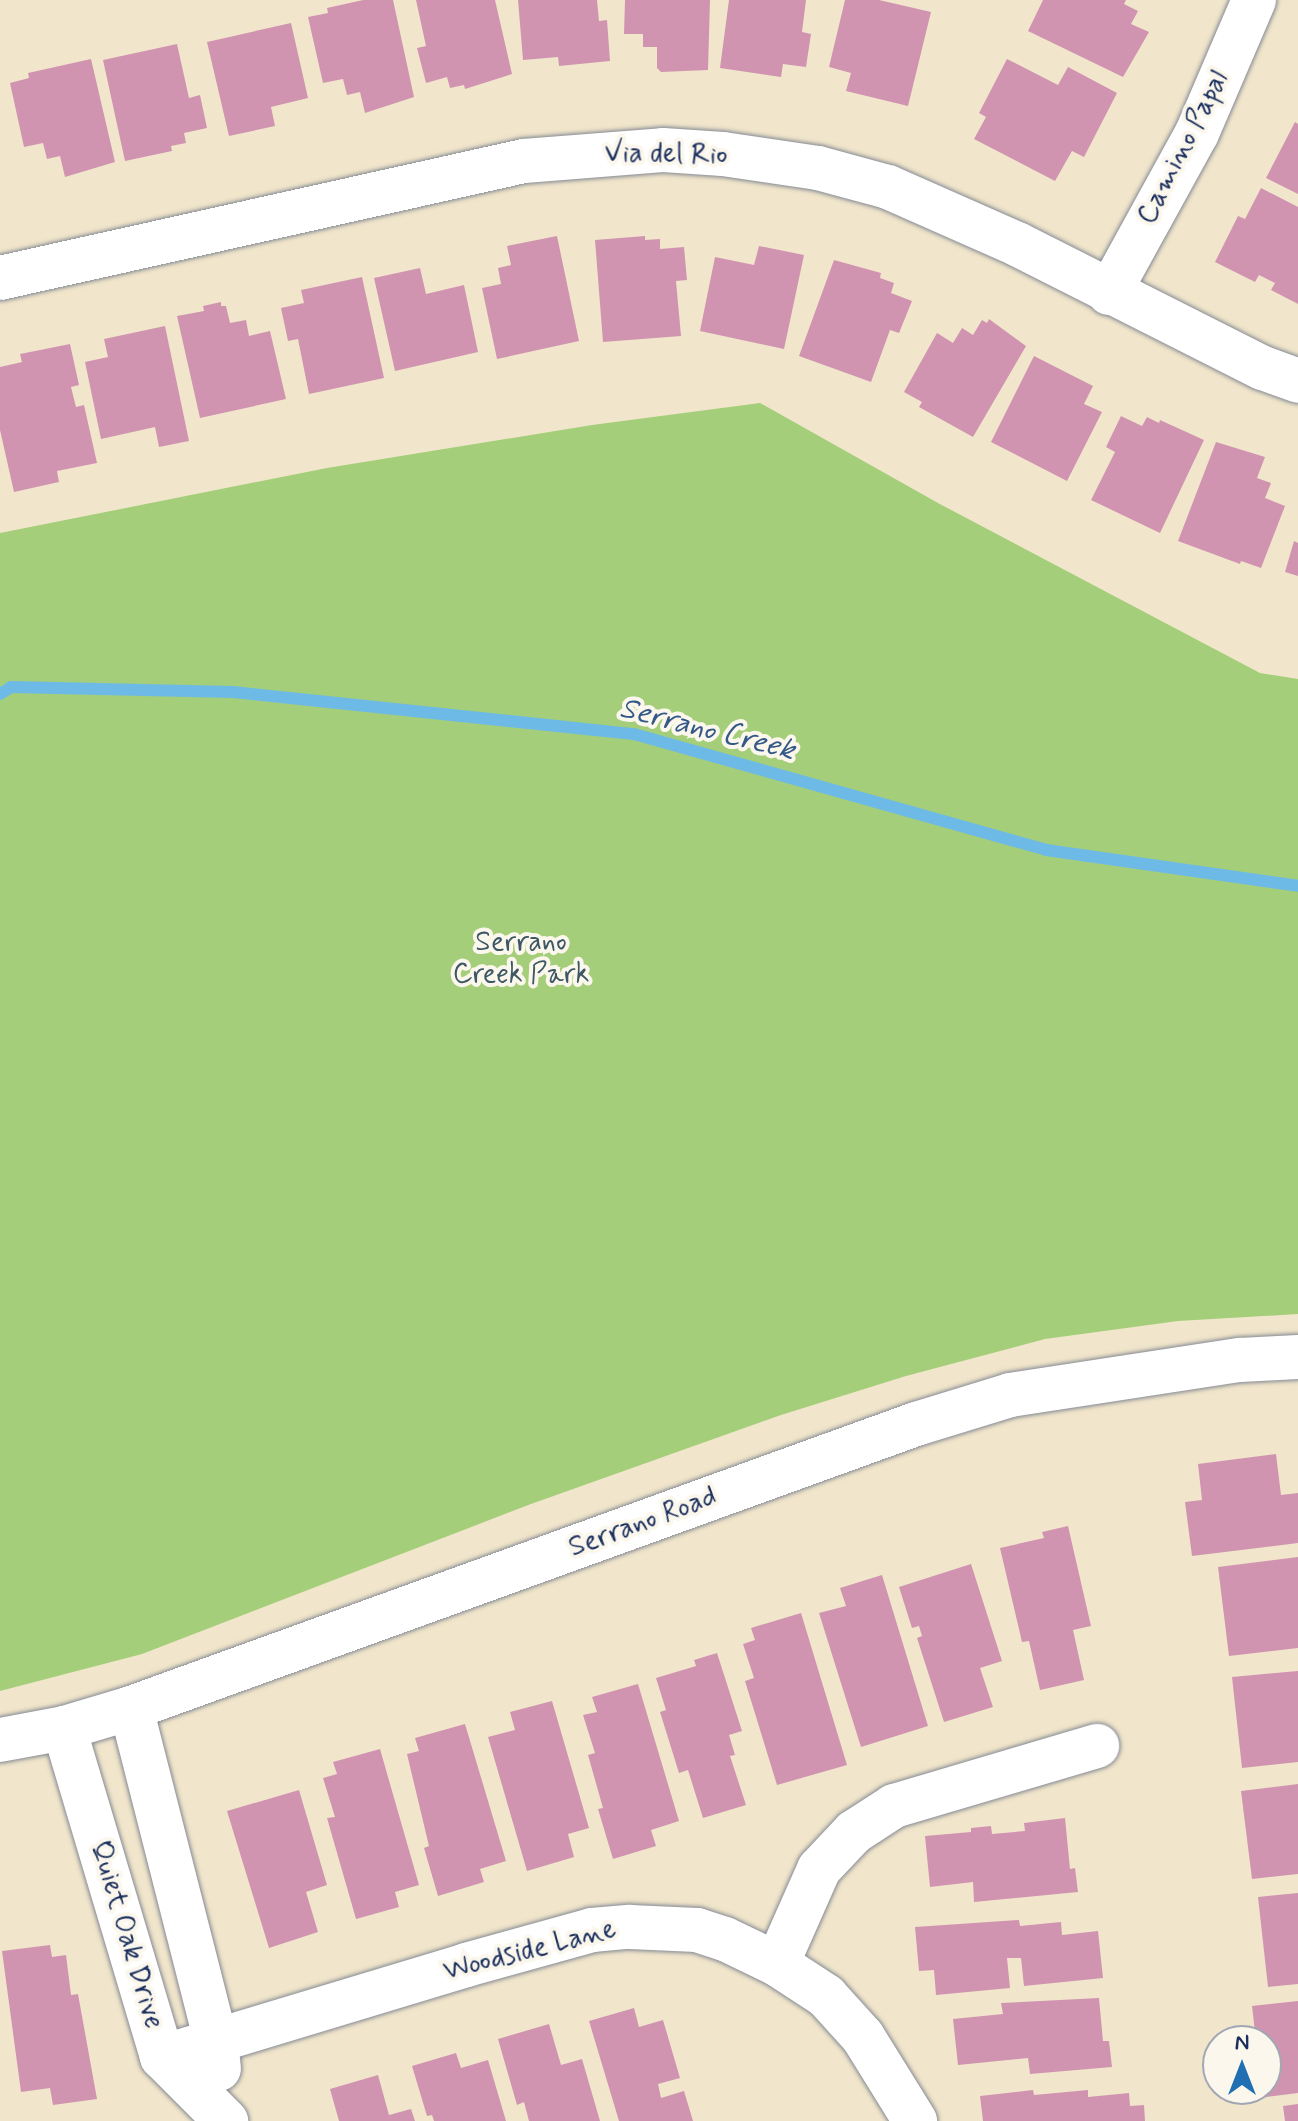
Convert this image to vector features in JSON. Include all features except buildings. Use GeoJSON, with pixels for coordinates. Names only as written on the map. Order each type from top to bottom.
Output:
{"type":"FeatureCollection","features":[{"type":"Feature","properties":{"kind":"street","name":"Camino Papal"},"geometry":{"type":"LineString","coordinates":[[1109,293],[1197,133],[1254,0]]}},
{"type":"Feature","properties":{"kind":"street","name":"Via del Rio"},"geometry":{"type":"LineString","coordinates":[[0,278],[524,161],[663,150],[723,154],[806,166],[888,187],[1017,244],[1109,293],[1263,368],[1298,381]]}},
{"type":"Feature","properties":{"kind":"street","name":"Serrano Road"},"geometry":{"type":"LineString","coordinates":[[0,1740],[64,1728],[131,1708],[901,1429],[1010,1395],[1240,1360],[1298,1357]]}},
{"type":"Feature","properties":{"kind":"street","name":"Quiet Oak Drive"},"geometry":{"type":"LineString","coordinates":[[131,1708],[216,2041],[225,2120]]}},
{"type":"Feature","properties":{"kind":"street","name":"Quiet Oak Drive"},"geometry":{"type":"LineString","coordinates":[[64,1728],[162,2057],[225,2120]]}},
{"type":"Feature","properties":{"kind":"street"},"geometry":{"type":"LineString","coordinates":[[777,1964],[819,1869],[854,1832],[894,1806],[1097,1746]]}},
{"type":"Feature","properties":{"kind":"street","name":"Woodside Lane"},"geometry":{"type":"LineString","coordinates":[[162,2057],[592,1930],[630,1927],[697,1930],[725,1939],[777,1964],[826,1996],[863,2037],[915,2121]]}},
{"type":"Feature","properties":{"kind":"green space","name":"Serrano Creek Park"},"geometry":{"type":"Polygon","coordinates":[[[760,403],[938,503],[1260,673],[1298,679],[1298,1314],[1178,1321],[1045,1339],[906,1376],[781,1415],[531,1504],[142,1654],[0,1691],[0,533],[327,468],[592,425],[760,403]]]}},
{"type":"Feature","properties":{"kind":"waterway","name":"Serrano Creek"},"geometry":{"type":"LineString","coordinates":[[0,694],[11,687],[233,692],[634,734],[1046,850],[1298,886]]}}]}
